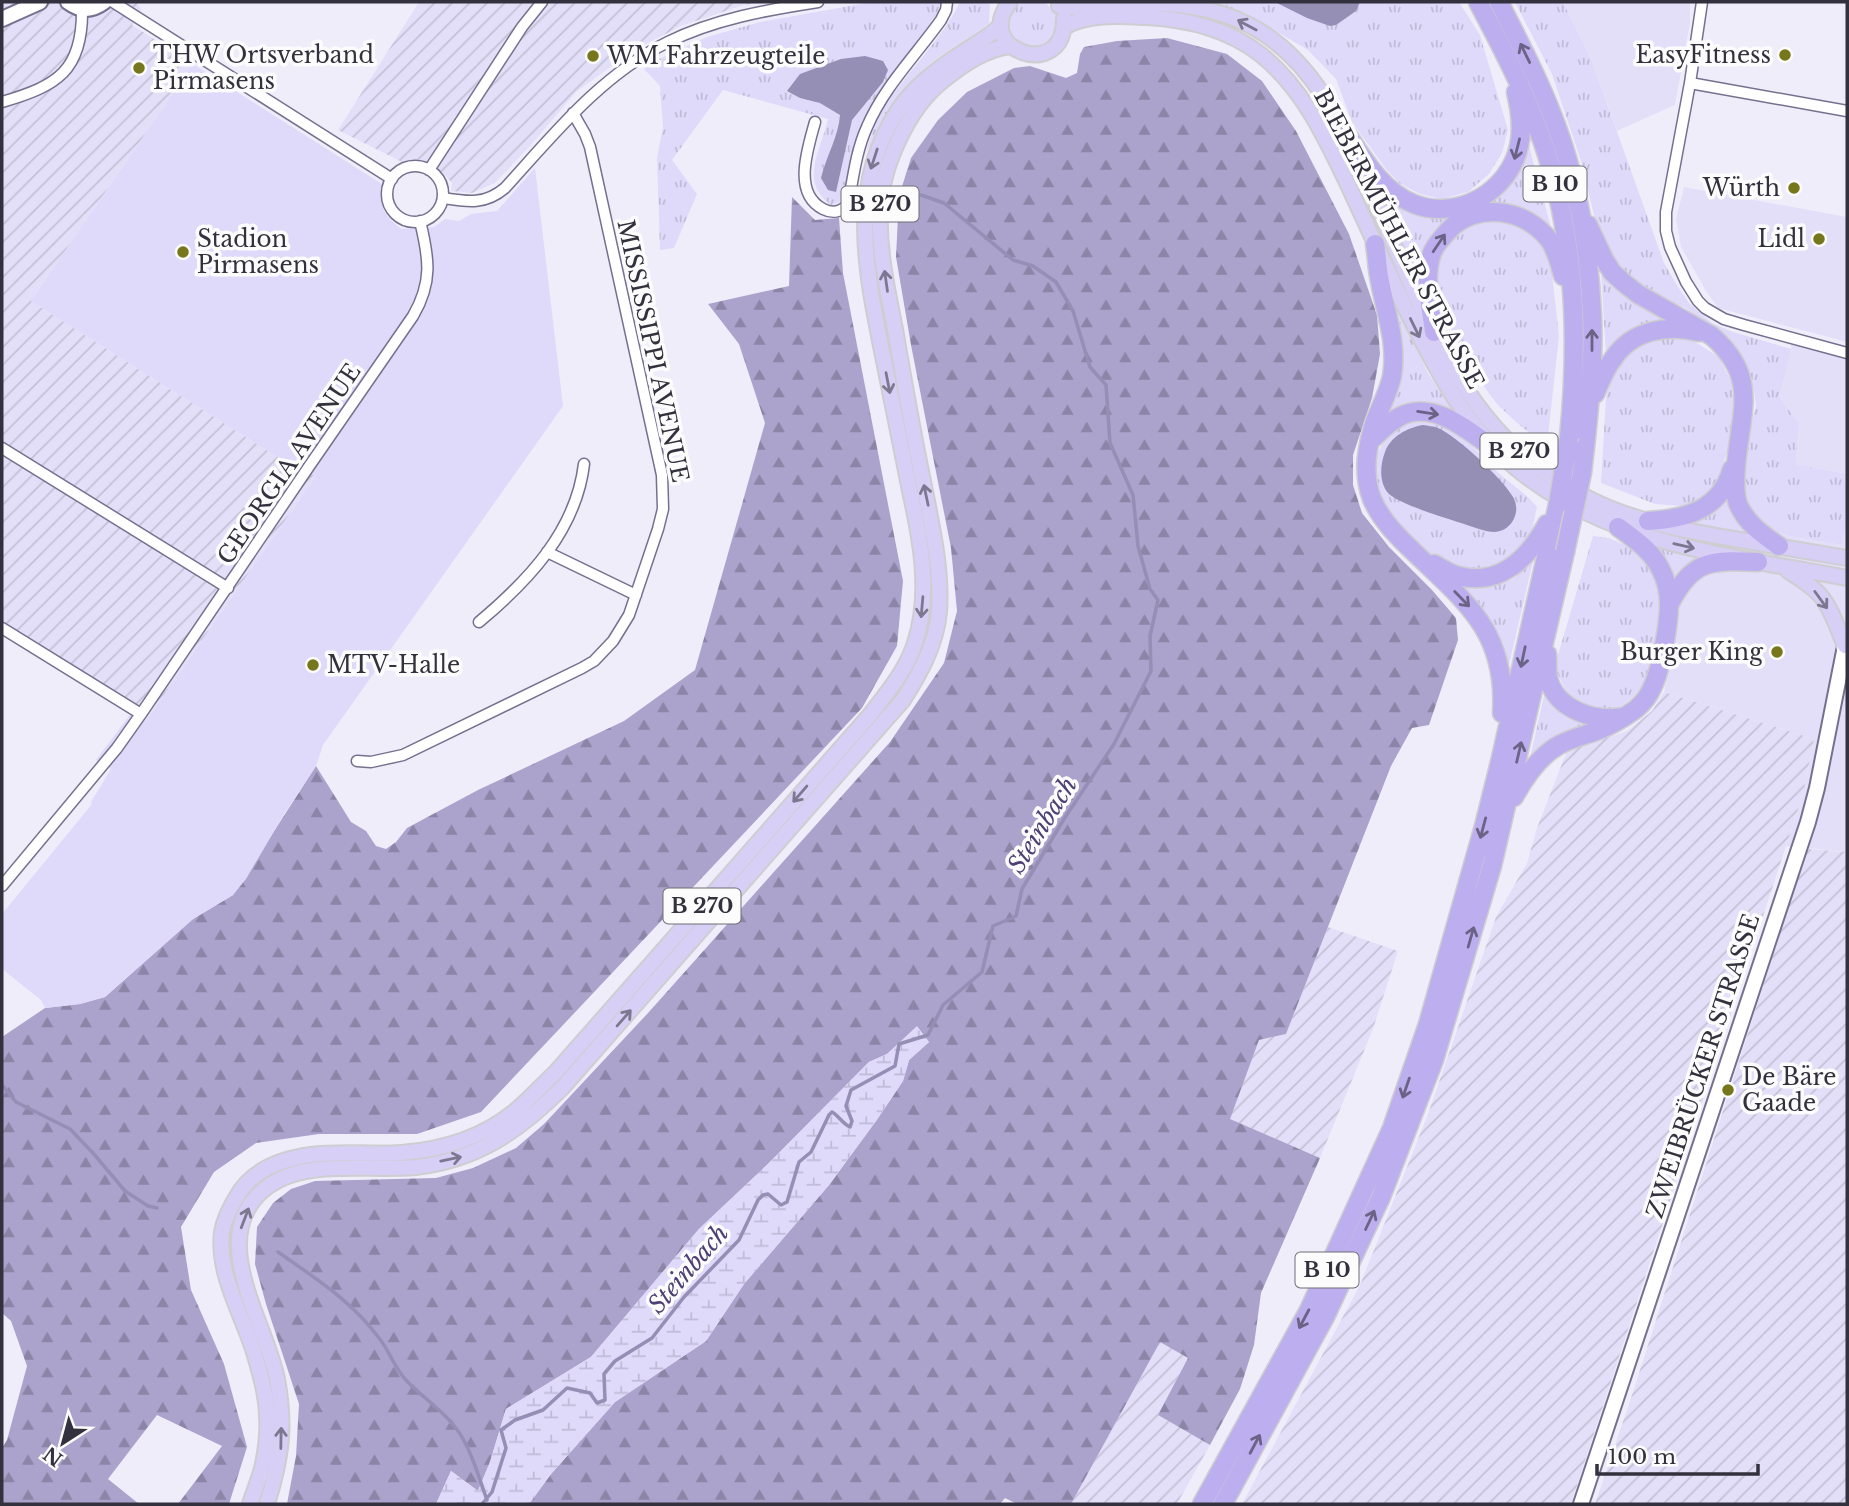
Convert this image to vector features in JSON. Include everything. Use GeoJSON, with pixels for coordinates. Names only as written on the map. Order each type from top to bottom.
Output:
{"type":"FeatureCollection","features":[{"type":"Feature","properties":{"kind":"highway","name":"B 10"},"geometry":{"type":"LineString","coordinates":[[1202,1504],[1308,1310],[1392,1128],[1435,999],[1472,869],[1500,762],[1544,540],[1558,504],[1569,437],[1574,368],[1574,318],[1567,244],[1551,167],[1532,113],[1508,58],[1478,2]]}},
{"type":"Feature","properties":{"kind":"highway","name":"B 10"},"geometry":{"type":"LineString","coordinates":[[1223,1504],[1325,1317],[1386,1186],[1441,1037],[1503,819],[1582,473],[1592,373],[1592,315],[1584,233],[1574,186],[1550,108],[1499,2]]}},
{"type":"Feature","properties":{"kind":"highway"},"geometry":{"type":"LineString","coordinates":[[1347,134],[1379,178],[1397,195],[1414,204],[1437,209],[1461,207],[1482,198],[1499,184],[1511,168],[1519,146],[1521,122],[1508,58]]}},
{"type":"Feature","properties":{"kind":"highway"},"geometry":{"type":"LineString","coordinates":[[1574,186],[1593,237],[1612,272],[1638,294],[1720,343],[1733,360],[1744,393],[1736,456],[1724,490],[1712,503],[1691,514],[1673,520],[1648,521]]}},
{"type":"Feature","properties":{"kind":"highway"},"geometry":{"type":"LineString","coordinates":[[1434,332],[1427,274],[1433,250],[1464,217],[1481,212],[1501,212],[1518,216],[1534,225],[1549,240],[1558,257],[1574,318]]}},
{"type":"Feature","properties":{"kind":"highway"},"geometry":{"type":"LineString","coordinates":[[1376,244],[1379,278],[1391,333],[1392,374],[1370,442],[1366,468],[1372,498],[1392,530],[1470,608],[1492,641],[1504,691],[1500,762]]}},
{"type":"Feature","properties":{"kind":"highway"},"geometry":{"type":"LineString","coordinates":[[1589,408],[1613,358],[1634,338],[1650,331],[1680,328],[1712,336]]}},
{"type":"Feature","properties":{"kind":"highway"},"geometry":{"type":"LineString","coordinates":[[1370,442],[1384,427],[1400,416],[1415,411],[1429,412],[1461,426],[1498,452]]}},
{"type":"Feature","properties":{"kind":"highway"},"geometry":{"type":"LineString","coordinates":[[1736,456],[1734,481],[1738,502],[1751,525],[1779,546]]}},
{"type":"Feature","properties":{"kind":"highway"},"geometry":{"type":"LineString","coordinates":[[1503,819],[1532,769],[1548,752],[1625,717],[1639,707],[1653,686],[1669,605],[1667,586],[1660,565],[1645,548],[1619,527]]}},
{"type":"Feature","properties":{"kind":"highway"},"geometry":{"type":"LineString","coordinates":[[1413,551],[1458,576],[1478,579],[1499,574],[1515,566],[1544,540]]}},
{"type":"Feature","properties":{"kind":"highway"},"geometry":{"type":"LineString","coordinates":[[1669,605],[1682,582],[1698,568],[1711,562],[1758,562]]}},
{"type":"Feature","properties":{"kind":"highway"},"geometry":{"type":"LineString","coordinates":[[1546,628],[1548,680],[1555,694],[1575,711],[1592,717],[1625,717]]}},
{"type":"Feature","properties":{"kind":"main road"},"geometry":{"type":"LineString","coordinates":[[1005,4],[1001,25],[1004,37],[1011,47],[1030,55],[1044,53],[1055,46],[1062,34],[1063,18],[1057,4]]}},
{"type":"Feature","properties":{"kind":"main road","name":"BIEBERMÜHLER STRASSE"},"geometry":{"type":"LineString","coordinates":[[1057,4],[1076,7],[1140,4],[1199,7],[1249,24],[1270,38],[1301,66],[1347,134],[1434,332],[1471,396],[1489,420],[1515,448],[1557,480],[1583,496],[1648,521]]}},
{"type":"Feature","properties":{"kind":"main road","name":"BIEBERMÜHLER STRASSE"},"geometry":{"type":"LineString","coordinates":[[1064,27],[1086,18],[1129,16],[1183,21],[1222,32],[1246,44],[1274,66],[1297,92],[1318,125],[1430,357],[1470,420],[1498,452],[1542,488],[1619,527]]}},
{"type":"Feature","properties":{"kind":"main road","name":"B 270"},"geometry":{"type":"LineString","coordinates":[[250,1504],[263,1465],[267,1424],[264,1392],[253,1349],[229,1284],[222,1252],[226,1215],[241,1189],[264,1168],[289,1158],[315,1154],[429,1150],[477,1135],[512,1114],[556,1072],[860,725],[890,689],[908,659],[915,645],[921,618],[924,580],[915,514],[869,282],[864,223],[867,188],[881,141],[906,99],[920,84],[1001,25]]}},
{"type":"Feature","properties":{"kind":"main road","name":"B 270"},"geometry":{"type":"LineString","coordinates":[[267,1504],[281,1449],[281,1407],[267,1344],[245,1286],[238,1252],[242,1222],[253,1199],[274,1182],[298,1172],[332,1168],[416,1167],[462,1157],[498,1140],[535,1114],[562,1088],[903,700],[930,650],[939,614],[938,562],[887,290],[880,232],[880,206],[888,167],[915,111],[936,86],[961,67],[1000,47],[1011,47]]}},
{"type":"Feature","properties":{"kind":"main road","name":"B 270"},"geometry":{"type":"LineString","coordinates":[[1648,521],[1694,532],[1847,558]]}},
{"type":"Feature","properties":{"kind":"main road","name":"B 270"},"geometry":{"type":"LineString","coordinates":[[1619,527],[1684,546],[1847,578]]}},
{"type":"Feature","properties":{"kind":"main road"},"geometry":{"type":"LineString","coordinates":[[1781,566],[1821,596],[1847,642]]}},
{"type":"Feature","properties":{"kind":"street"},"geometry":{"type":"LineString","coordinates":[[2,19],[40,2]]}},
{"type":"Feature","properties":{"kind":"street"},"geometry":{"type":"LineString","coordinates":[[68,2],[82,9],[96,7],[104,2]]}},
{"type":"Feature","properties":{"kind":"street"},"geometry":{"type":"LineString","coordinates":[[113,2],[392,179]]}},
{"type":"Feature","properties":{"kind":"street"},"geometry":{"type":"LineString","coordinates":[[429,170],[522,27],[542,2]]}},
{"type":"Feature","properties":{"kind":"street"},"geometry":{"type":"LineString","coordinates":[[443,198],[480,201],[496,196],[573,113],[627,67],[668,43],[746,14],[818,2]]}},
{"type":"Feature","properties":{"kind":"street"},"geometry":{"type":"LineString","coordinates":[[815,122],[807,156],[805,186],[813,202],[835,212],[848,205],[867,125],[888,90],[941,20],[947,2]]}},
{"type":"Feature","properties":{"kind":"street"},"geometry":{"type":"LineString","coordinates":[[1702,2],[1666,212],[1666,231],[1670,247],[1686,282],[1705,308],[1724,318],[1847,353]]}},
{"type":"Feature","properties":{"kind":"street"},"geometry":{"type":"LineString","coordinates":[[2,102],[46,86],[67,68],[81,39],[82,9]]}},
{"type":"Feature","properties":{"kind":"street"},"geometry":{"type":"LineString","coordinates":[[1690,83],[1847,111]]}},
{"type":"Feature","properties":{"kind":"street","name":"MISSISSIPPI AVENUE"},"geometry":{"type":"LineString","coordinates":[[358,761],[381,761],[403,755],[594,661],[613,641],[629,615],[658,529],[663,509],[662,475],[590,147],[573,113]]}},
{"type":"Feature","properties":{"kind":"street"},"geometry":{"type":"LineString","coordinates":[[417,166],[429,170],[442,185],[443,198],[438,211],[420,221],[406,220],[394,212],[388,200],[392,179],[406,168],[417,166]]}},
{"type":"Feature","properties":{"kind":"street","name":"GEORGIA AVENUE"},"geometry":{"type":"LineString","coordinates":[[2,886],[117,748],[228,589],[419,305],[428,273],[427,251],[420,221]]}},
{"type":"Feature","properties":{"kind":"street"},"geometry":{"type":"LineString","coordinates":[[2,449],[228,589]]}},
{"type":"Feature","properties":{"kind":"street"},"geometry":{"type":"LineString","coordinates":[[479,622],[514,590],[547,552],[573,507],[584,464]]}},
{"type":"Feature","properties":{"kind":"street"},"geometry":{"type":"LineString","coordinates":[[547,552],[636,595]]}},
{"type":"Feature","properties":{"kind":"street"},"geometry":{"type":"LineString","coordinates":[[2,628],[141,714]]}},
{"type":"Feature","properties":{"kind":"street","name":"ZWEIBRÜCKER STRASSE"},"geometry":{"type":"LineString","coordinates":[[1581,1504],[1808,822],[1847,642]]}},
{"type":"Feature","properties":{"kind":"shaded area"},"geometry":{"type":"Polygon","coordinates":[[[2,2],[136,2],[141,9],[132,25],[193,64],[31,301],[298,470],[316,476],[146,721],[2,629],[2,2]]]}},
{"type":"Feature","properties":{"kind":"shaded area"},"geometry":{"type":"Polygon","coordinates":[[[419,2],[765,2],[744,5],[681,26],[634,50],[576,92],[495,183],[472,193],[451,191],[452,183],[427,161],[404,163],[338,130],[419,2]]]}},
{"type":"Feature","properties":{"kind":"shaded area"},"geometry":{"type":"Polygon","coordinates":[[[1275,2],[1360,2],[1356,11],[1336,25],[1330,26],[1275,2]]]}},
{"type":"Feature","properties":{"kind":"shaded area"},"geometry":{"type":"Polygon","coordinates":[[[1563,2],[1690,2],[1690,23],[1675,105],[1617,131],[1591,59],[1563,2]]]}},
{"type":"Feature","properties":{"kind":"shaded area"},"geometry":{"type":"Polygon","coordinates":[[[865,56],[883,61],[888,70],[883,82],[852,120],[836,192],[828,190],[821,178],[840,115],[820,103],[800,98],[787,91],[800,74],[841,59],[865,56]]]}},
{"type":"Feature","properties":{"kind":"shaded area"},"geometry":{"type":"Polygon","coordinates":[[[1684,187],[1847,217],[1847,342],[1718,308],[1681,247],[1676,219],[1684,187]]]}},
{"type":"Feature","properties":{"kind":"shaded area"},"geometry":{"type":"Polygon","coordinates":[[[1794,334],[1847,347],[1847,474],[1796,464],[1799,423],[1779,398],[1794,334]]]}},
{"type":"Feature","properties":{"kind":"shaded area"},"geometry":{"type":"Polygon","coordinates":[[[1423,425],[1447,433],[1490,469],[1513,497],[1516,509],[1510,525],[1494,532],[1481,529],[1415,507],[1388,493],[1383,484],[1381,468],[1388,446],[1400,434],[1423,425]]]}},
{"type":"Feature","properties":{"kind":"shaded area"},"geometry":{"type":"Polygon","coordinates":[[[1847,521],[1847,852],[1786,846],[1803,794],[1814,739],[1664,692],[1677,609],[1672,584],[1686,568],[1679,551],[1685,522],[1753,534],[1765,528],[1789,536],[1842,545],[1847,521]]]}},
{"type":"Feature","properties":{"kind":"shaded area"},"geometry":{"type":"Polygon","coordinates":[[[1664,692],[1814,739],[1803,794],[1571,1504],[1242,1504],[1360,1285],[1428,1114],[1496,917],[1527,863],[1537,828],[1567,751],[1627,731],[1652,711],[1664,692]]]}},
{"type":"Feature","properties":{"kind":"shaded area"},"geometry":{"type":"Polygon","coordinates":[[[1807,849],[1847,852],[1847,1504],[1595,1504],[1631,1398],[1807,849]]]}},
{"type":"Feature","properties":{"kind":"shaded area"},"geometry":{"type":"Polygon","coordinates":[[[1328,927],[1398,951],[1373,1029],[1320,1158],[1229,1119],[1259,1040],[1286,1034],[1328,927]]]}},
{"type":"Feature","properties":{"kind":"shaded area"},"geometry":{"type":"Polygon","coordinates":[[[1160,1342],[1188,1358],[1158,1415],[1210,1445],[1177,1504],[1071,1504],[1160,1342]]]}},
{"type":"Feature","properties":{"kind":"green space"},"geometry":{"type":"Polygon","coordinates":[[[1033,0],[1050,7],[1057,24],[1050,41],[1033,48],[1016,41],[1009,24],[1016,7],[1033,0]]]}},
{"type":"Feature","properties":{"kind":"green space"},"geometry":{"type":"Polygon","coordinates":[[[872,2],[940,2],[938,17],[876,99],[864,122],[854,143],[848,188],[841,202],[831,205],[821,196],[814,176],[817,154],[828,119],[723,90],[672,160],[697,194],[674,248],[660,250],[657,158],[663,127],[660,86],[644,69],[648,64],[707,37],[760,22],[872,2]]]}},
{"type":"Feature","properties":{"kind":"green space"},"geometry":{"type":"Polygon","coordinates":[[[960,2],[987,2],[990,5],[989,23],[938,58],[910,83],[878,130],[865,155],[876,123],[887,104],[941,33],[960,2]]]}},
{"type":"Feature","properties":{"kind":"green space"},"geometry":{"type":"Polygon","coordinates":[[[1210,2],[1459,2],[1480,35],[1508,130],[1502,153],[1489,174],[1468,192],[1441,199],[1420,194],[1399,183],[1386,169],[1352,122],[1336,79],[1308,50],[1245,13],[1210,2]]]}},
{"type":"Feature","properties":{"kind":"green space"},"geometry":{"type":"Polygon","coordinates":[[[1515,2],[1563,2],[1591,59],[1664,263],[1689,303],[1712,323],[1791,349],[1779,398],[1799,423],[1796,464],[1847,474],[1847,521],[1842,545],[1789,536],[1765,528],[1743,500],[1742,477],[1756,405],[1752,379],[1743,358],[1729,339],[1716,328],[1684,307],[1635,284],[1612,261],[1599,236],[1581,161],[1552,74],[1515,2]]]}},
{"type":"Feature","properties":{"kind":"green space"},"geometry":{"type":"Polygon","coordinates":[[[1167,38],[1227,54],[1262,81],[1296,131],[1349,234],[1377,315],[1380,354],[1372,398],[1353,455],[1353,485],[1362,513],[1389,547],[1456,618],[1458,640],[1429,725],[1412,728],[1391,766],[1286,1034],[1259,1040],[1230,1119],[1320,1158],[1261,1293],[1254,1345],[1240,1389],[1210,1445],[1158,1415],[1188,1358],[1160,1342],[1071,1504],[1017,1504],[1005,1498],[1000,1504],[529,1504],[551,1474],[615,1402],[706,1341],[744,1284],[829,1185],[903,1081],[909,1060],[929,1042],[917,1027],[887,1054],[869,1062],[699,1229],[591,1357],[506,1409],[478,1491],[451,1471],[436,1504],[287,1504],[296,1456],[299,1404],[255,1264],[257,1227],[273,1203],[291,1189],[315,1181],[436,1178],[473,1168],[516,1148],[544,1124],[648,1013],[890,742],[944,663],[957,611],[951,548],[896,257],[899,196],[911,158],[938,120],[967,92],[1014,68],[1030,66],[1066,78],[1077,73],[1084,47],[1117,41],[1167,38]]]}},
{"type":"Feature","properties":{"kind":"green space"},"geometry":{"type":"Polygon","coordinates":[[[193,64],[385,186],[382,200],[384,210],[401,229],[434,227],[445,219],[459,221],[471,214],[497,211],[535,168],[563,406],[323,745],[316,766],[246,879],[233,895],[193,919],[105,997],[80,1004],[45,1008],[41,1000],[2,969],[2,914],[92,804],[111,769],[96,760],[132,712],[146,721],[316,476],[298,470],[31,301],[193,64]]]}},
{"type":"Feature","properties":{"kind":"green space"},"geometry":{"type":"Polygon","coordinates":[[[1526,135],[1553,235],[1484,206],[1425,258],[1418,280],[1375,185],[1406,208],[1489,200],[1526,135]]]}},
{"type":"Feature","properties":{"kind":"green space"},"geometry":{"type":"Polygon","coordinates":[[[792,197],[815,220],[839,218],[843,273],[903,581],[897,646],[862,708],[481,1112],[417,1134],[319,1134],[256,1143],[214,1172],[181,1227],[191,1290],[224,1364],[247,1447],[229,1504],[178,1504],[222,1446],[157,1415],[108,1479],[139,1504],[2,1504],[2,1448],[7,1440],[27,1366],[11,1321],[2,1313],[2,1037],[45,1008],[80,1004],[105,997],[193,919],[233,895],[316,766],[351,822],[366,831],[376,846],[386,849],[396,842],[407,828],[478,790],[624,721],[695,670],[765,423],[739,344],[708,304],[789,286],[792,197]]]}},
{"type":"Feature","properties":{"kind":"green space"},"geometry":{"type":"Polygon","coordinates":[[[1472,222],[1505,222],[1526,231],[1538,240],[1551,265],[1559,336],[1548,436],[1543,446],[1499,406],[1491,395],[1459,345],[1436,292],[1434,271],[1444,246],[1463,227],[1472,222]]]}},
{"type":"Feature","properties":{"kind":"green space"},"geometry":{"type":"Polygon","coordinates":[[[1601,271],[1675,319],[1652,323],[1636,330],[1606,355],[1601,271]]]}},
{"type":"Feature","properties":{"kind":"green space"},"geometry":{"type":"Polygon","coordinates":[[[1392,299],[1429,375],[1454,412],[1381,421],[1392,299]]]}},
{"type":"Feature","properties":{"kind":"green space"},"geometry":{"type":"Polygon","coordinates":[[[1667,334],[1689,338],[1719,357],[1732,383],[1734,411],[1730,442],[1720,476],[1704,497],[1682,506],[1655,504],[1601,483],[1606,398],[1610,377],[1629,352],[1649,338],[1667,334]]]}},
{"type":"Feature","properties":{"kind":"green space"},"geometry":{"type":"Polygon","coordinates":[[[1415,420],[1443,425],[1454,431],[1537,507],[1529,539],[1516,555],[1485,569],[1462,570],[1433,555],[1408,536],[1395,521],[1378,483],[1376,460],[1385,441],[1415,420]]]}},
{"type":"Feature","properties":{"kind":"green space"},"geometry":{"type":"Polygon","coordinates":[[[1730,491],[1753,534],[1685,522],[1730,491]]]}},
{"type":"Feature","properties":{"kind":"green space"},"geometry":{"type":"Polygon","coordinates":[[[1593,536],[1609,538],[1623,544],[1643,558],[1653,567],[1662,593],[1658,633],[1648,674],[1641,688],[1616,710],[1600,713],[1568,696],[1557,672],[1558,655],[1593,536]]]}},
{"type":"Feature","properties":{"kind":"green space"},"geometry":{"type":"Polygon","coordinates":[[[1651,545],[1709,559],[1688,568],[1672,584],[1651,545]]]}},
{"type":"Feature","properties":{"kind":"green space"},"geometry":{"type":"Polygon","coordinates":[[[1534,557],[1508,669],[1501,648],[1452,579],[1483,585],[1507,582],[1522,571],[1534,557]]]}},
{"type":"Feature","properties":{"kind":"green space"},"geometry":{"type":"Polygon","coordinates":[[[1546,687],[1597,724],[1530,758],[1546,687]]]}},
{"type":"Feature","properties":{"kind":"green space"},"geometry":{"type":"Polygon","coordinates":[[[917,1026],[929,1042],[909,1060],[903,1081],[829,1185],[744,1284],[706,1341],[615,1402],[551,1474],[529,1504],[436,1504],[451,1471],[478,1491],[506,1409],[591,1357],[699,1229],[869,1062],[887,1054],[917,1026]]]}},
{"type":"Feature","properties":{"kind":"waterway","name":"Steinbach"},"geometry":{"type":"LineString","coordinates":[[482,1504],[492,1492],[506,1448],[501,1430],[515,1420],[543,1410],[567,1388],[590,1393],[597,1403],[605,1400],[604,1374],[615,1361],[652,1338],[684,1297],[739,1240],[758,1200],[768,1194],[781,1205],[787,1202],[799,1162],[811,1152],[829,1115],[832,1112],[850,1127],[852,1121],[846,1106],[851,1090],[895,1066],[899,1044],[928,1035],[943,1005],[982,972],[993,926],[1016,916],[1022,889],[1114,744],[1151,671],[1150,636],[1158,600],[1150,589],[1138,546],[1133,495],[1110,443],[1106,385],[1090,367],[1073,311],[1056,282],[1033,266],[1013,260],[944,203],[921,195]]}},
{"type":"Feature","properties":{"kind":"waterway"},"geometry":{"type":"LineString","coordinates":[[2,1085],[16,1102],[70,1129],[125,1191],[148,1206],[157,1208]]}},
{"type":"Feature","properties":{"kind":"waterway"},"geometry":{"type":"LineString","coordinates":[[278,1252],[332,1291],[357,1313],[383,1343],[405,1379],[449,1420],[470,1452],[487,1500]]}},
{"type":"Feature","properties":{"kind":"place","name":"EasyFitness"},"geometry":{"type":"Point","coordinates":[1785,55]}},
{"type":"Feature","properties":{"kind":"place","name":"WM Fahrzeugteile"},"geometry":{"type":"Point","coordinates":[593,56]}},
{"type":"Feature","properties":{"kind":"place","name":"THW Ortsverband Pirmasens"},"geometry":{"type":"Point","coordinates":[139,68]}},
{"type":"Feature","properties":{"kind":"place","name":"Würth"},"geometry":{"type":"Point","coordinates":[1794,188]}},
{"type":"Feature","properties":{"kind":"place","name":"Lidl"},"geometry":{"type":"Point","coordinates":[1819,239]}},
{"type":"Feature","properties":{"kind":"place","name":"Stadion Pirmasens"},"geometry":{"type":"Point","coordinates":[183,252]}},
{"type":"Feature","properties":{"kind":"place","name":"Burger King"},"geometry":{"type":"Point","coordinates":[1777,652]}},
{"type":"Feature","properties":{"kind":"place","name":"MTV-Halle"},"geometry":{"type":"Point","coordinates":[313,665]}},
{"type":"Feature","properties":{"kind":"place","name":"De Bäre Gaade"},"geometry":{"type":"Point","coordinates":[1728,1090]}}]}
